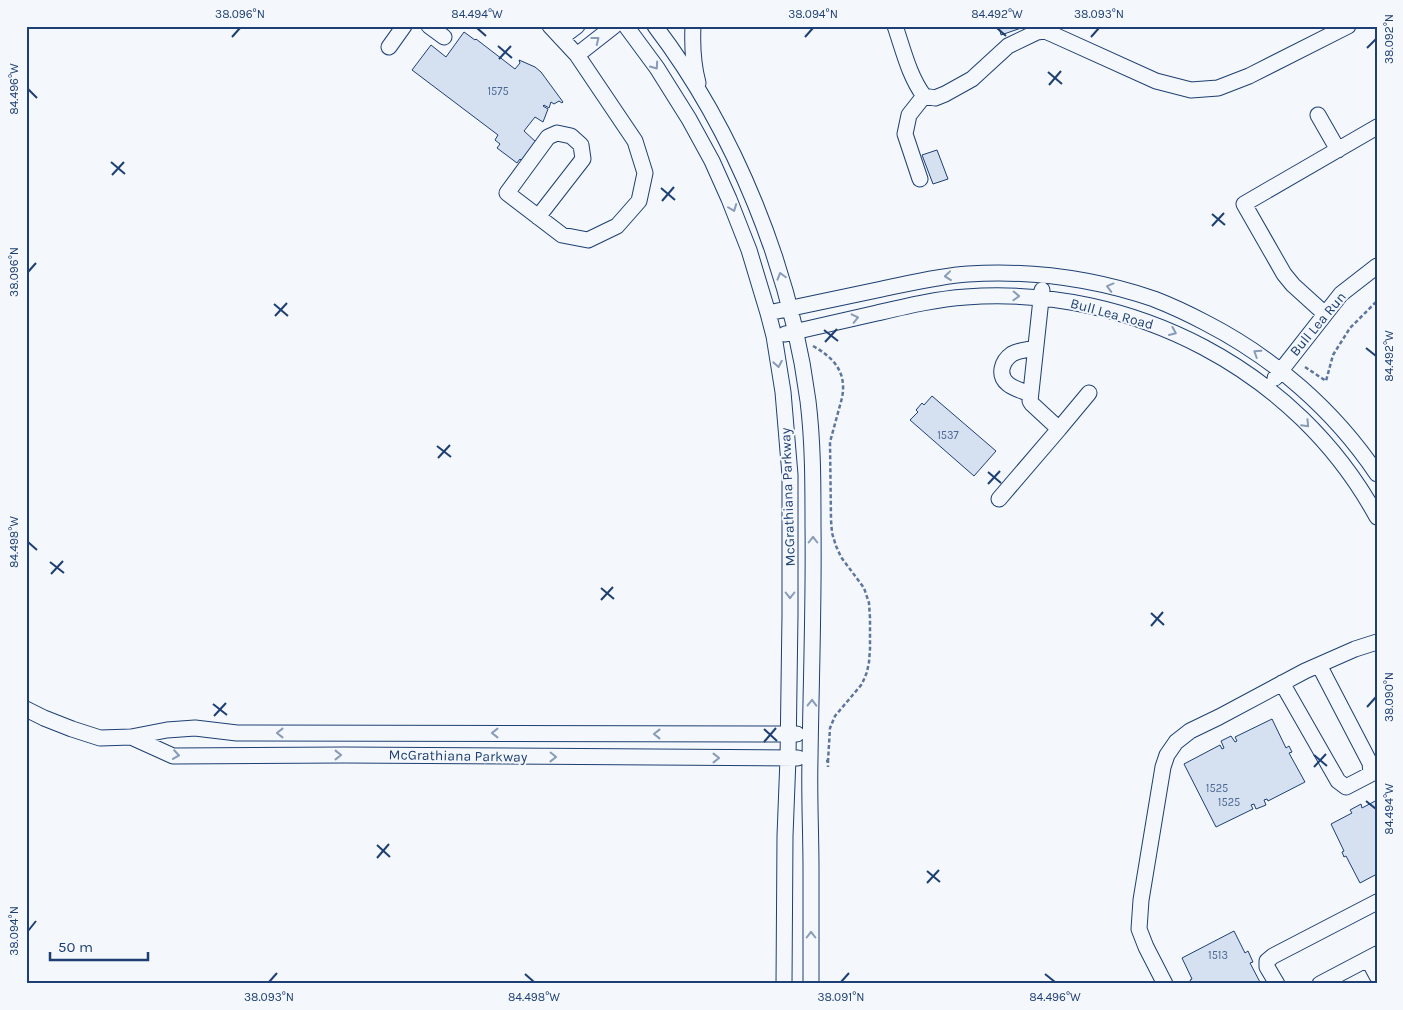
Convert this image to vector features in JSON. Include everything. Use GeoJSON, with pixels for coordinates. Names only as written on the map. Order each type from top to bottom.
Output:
{"type":"FeatureCollection","features":[{"type":"Feature","properties":{"kind":"street"},"geometry":{"type":"LineString","coordinates":[[389,47],[404,26]]}},
{"type":"Feature","properties":{"kind":"street"},"geometry":{"type":"LineString","coordinates":[[429,26],[444,37]]}},
{"type":"Feature","properties":{"kind":"street"},"geometry":{"type":"LineString","coordinates":[[538,217],[583,159],[581,145],[571,136],[557,133],[548,137],[507,193],[538,217],[562,235],[588,240],[617,226],[639,201],[645,173],[635,141],[577,55],[550,26]]}},
{"type":"Feature","properties":{"kind":"street"},"geometry":{"type":"LineString","coordinates":[[562,38],[576,26]]}},
{"type":"Feature","properties":{"kind":"street"},"geometry":{"type":"LineString","coordinates":[[577,55],[614,26]]}},
{"type":"Feature","properties":{"kind":"street","name":"McGrathiana Parkway"},"geometry":{"type":"LineString","coordinates":[[626,26],[676,97],[712,161],[749,250],[774,336],[783,392],[790,475],[784,984]]}},
{"type":"Feature","properties":{"kind":"street","name":"McGrathiana Parkway"},"geometry":{"type":"LineString","coordinates":[[654,26],[702,96],[734,157],[753,199],[775,257],[789,308],[808,401],[812,450],[814,596],[810,759],[810,984]]}},
{"type":"Feature","properties":{"kind":"street"},"geometry":{"type":"LineString","coordinates":[[693,26],[692,50],[695,72],[702,96]]}},
{"type":"Feature","properties":{"kind":"street"},"geometry":{"type":"LineString","coordinates":[[894,26],[918,87],[924,96],[935,98],[972,79],[1008,46],[1045,29],[1052,34],[1156,81],[1191,90],[1218,88],[1250,76],[1348,26]]}},
{"type":"Feature","properties":{"kind":"street"},"geometry":{"type":"LineString","coordinates":[[920,180],[905,134],[909,115],[924,96]]}},
{"type":"Feature","properties":{"kind":"street"},"geometry":{"type":"LineString","coordinates":[[1318,116],[1338,150]]}},
{"type":"Feature","properties":{"kind":"street"},"geometry":{"type":"LineString","coordinates":[[1325,314],[1293,285],[1284,274],[1244,204],[1377,127]]}},
{"type":"Feature","properties":{"kind":"street","name":"Bull Lea Run"},"geometry":{"type":"LineString","coordinates":[[1268,389],[1280,370],[1341,294],[1377,266]]}},
{"type":"Feature","properties":{"kind":"street","name":"Bull Lea Road"},"geometry":{"type":"LineString","coordinates":[[768,313],[937,277],[969,274],[1006,273],[1105,285],[1155,300],[1187,313],[1221,330],[1263,357],[1319,404],[1348,436],[1377,474]]}},
{"type":"Feature","properties":{"kind":"street"},"geometry":{"type":"LineString","coordinates":[[1042,276],[1030,401],[1059,429]]}},
{"type":"Feature","properties":{"kind":"street","name":"Bull Lea Road"},"geometry":{"type":"LineString","coordinates":[[774,336],[908,306],[967,297],[1014,296],[1041,298],[1109,310],[1146,321],[1180,335],[1216,354],[1268,389],[1306,423],[1338,459],[1377,517]]}},
{"type":"Feature","properties":{"kind":"street"},"geometry":{"type":"LineString","coordinates":[[1030,394],[1006,383],[1002,372],[1004,361],[1013,353],[1036,348]]}},
{"type":"Feature","properties":{"kind":"street"},"geometry":{"type":"LineString","coordinates":[[999,499],[1089,394]]}},
{"type":"Feature","properties":{"kind":"street"},"geometry":{"type":"LineString","coordinates":[[1166,984],[1146,947],[1139,929],[1142,890],[1163,766],[1167,755],[1176,742],[1190,731],[1282,683],[1355,649],[1377,642]]}},
{"type":"Feature","properties":{"kind":"street"},"geometry":{"type":"LineString","coordinates":[[1282,683],[1338,782],[1346,787],[1371,774],[1370,763],[1320,665]]}},
{"type":"Feature","properties":{"kind":"street","name":"McGrathiana Parkway"},"geometry":{"type":"LineString","coordinates":[[26,709],[58,724],[100,738],[131,737],[167,730],[195,728],[247,733],[811,735]]}},
{"type":"Feature","properties":{"kind":"street","name":"McGrathiana Parkway"},"geometry":{"type":"LineString","coordinates":[[131,737],[173,756],[810,759]]}},
{"type":"Feature","properties":{"kind":"street"},"geometry":{"type":"LineString","coordinates":[[1277,984],[1267,967],[1267,961],[1272,956],[1377,902]]}},
{"type":"Feature","properties":{"kind":"street"},"geometry":{"type":"LineString","coordinates":[[1320,984],[1372,957],[1377,976]]}},
{"type":"Feature","properties":{"kind":"path"},"geometry":{"type":"LineString","coordinates":[[1305,367],[1326,381],[1333,355],[1350,328],[1377,301]]}},
{"type":"Feature","properties":{"kind":"path"},"geometry":{"type":"LineString","coordinates":[[795,331],[808,344],[834,360],[840,372],[843,390],[830,442],[832,533],[841,556],[864,588],[869,603],[869,662],[867,672],[862,684],[836,716],[830,728],[828,761]]}},
{"type":"Feature","properties":{"kind":"building"},"geometry":{"type":"Polygon","coordinates":[[[996,26],[1027,26],[1001,35],[999,27],[996,28],[996,26]]]}},
{"type":"Feature","properties":{"kind":"building"},"geometry":{"type":"Polygon","coordinates":[[[464,32],[515,69],[520,63],[519,60],[535,67],[541,72],[563,102],[559,101],[554,104],[551,102],[549,108],[544,105],[548,109],[543,122],[535,117],[524,131],[536,142],[522,161],[520,159],[517,163],[497,148],[500,144],[495,140],[498,135],[412,70],[431,45],[446,57],[464,32]]]}},
{"type":"Feature","properties":{"kind":"building"},"geometry":{"type":"Polygon","coordinates":[[[937,150],[948,179],[933,184],[922,155],[937,150]]]}},
{"type":"Feature","properties":{"kind":"building"},"geometry":{"type":"Polygon","coordinates":[[[932,396],[996,451],[974,476],[910,420],[918,412],[916,410],[922,403],[924,405],[932,396]]]}},
{"type":"Feature","properties":{"kind":"building"},"geometry":{"type":"Polygon","coordinates":[[[1272,719],[1286,748],[1289,746],[1292,752],[1289,753],[1305,782],[1268,801],[1267,799],[1264,800],[1266,805],[1256,809],[1254,804],[1251,805],[1253,809],[1216,827],[1184,764],[1220,745],[1222,749],[1224,748],[1221,741],[1231,736],[1235,742],[1237,741],[1235,737],[1272,719]]]}},
{"type":"Feature","properties":{"kind":"building"},"geometry":{"type":"Polygon","coordinates":[[[1377,800],[1377,874],[1360,883],[1346,856],[1344,857],[1342,852],[1344,851],[1331,824],[1352,813],[1350,810],[1361,804],[1362,808],[1377,800]]]}},
{"type":"Feature","properties":{"kind":"building"},"geometry":{"type":"Polygon","coordinates":[[[1234,931],[1245,953],[1248,951],[1253,962],[1250,963],[1261,984],[1192,984],[1190,980],[1192,979],[1182,958],[1234,931]]]}}]}
